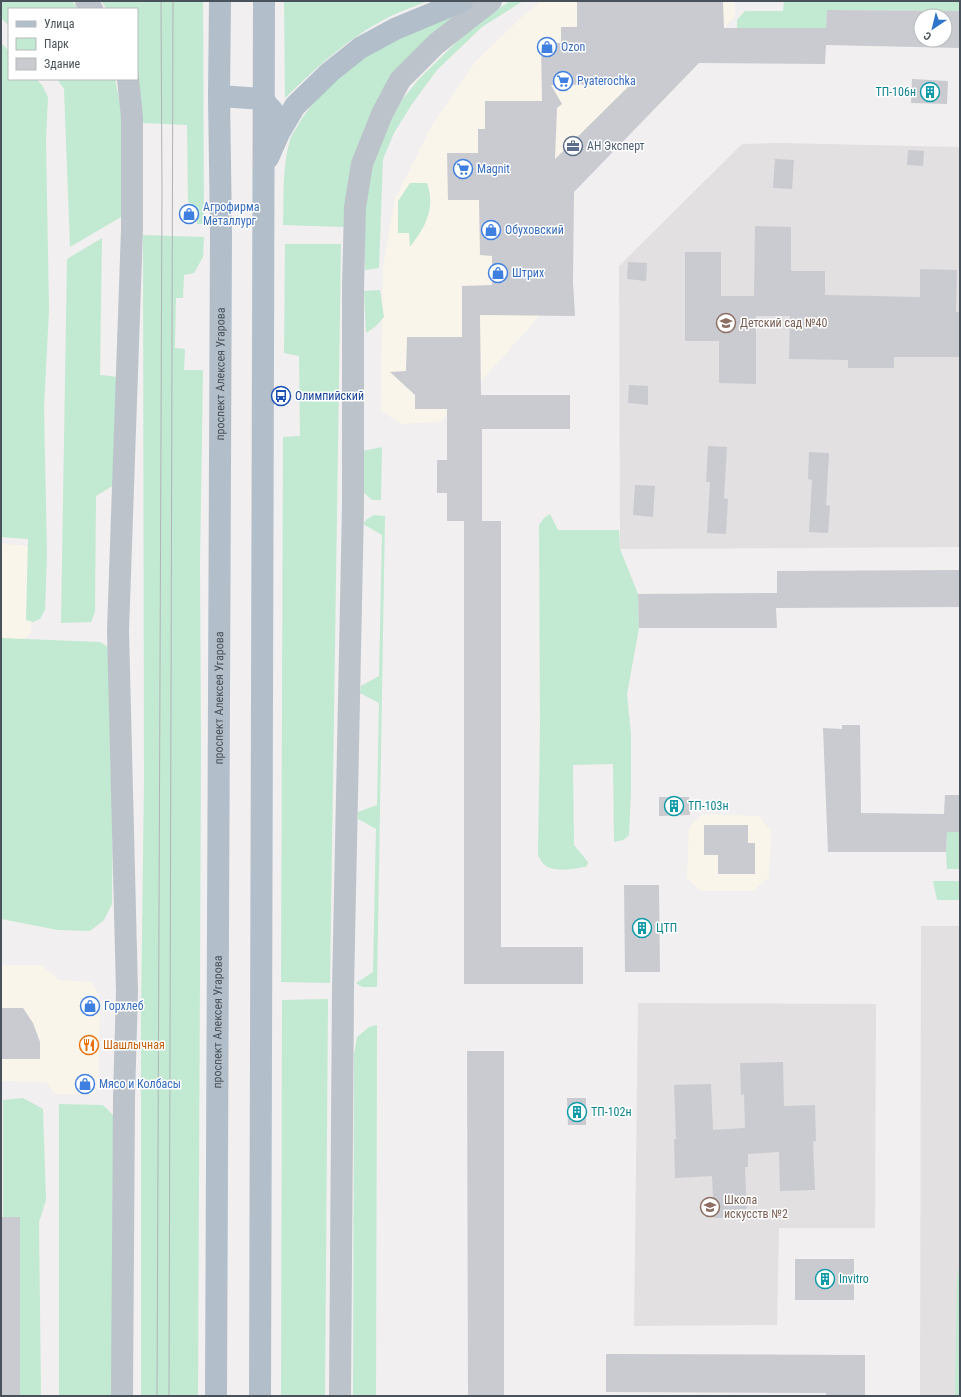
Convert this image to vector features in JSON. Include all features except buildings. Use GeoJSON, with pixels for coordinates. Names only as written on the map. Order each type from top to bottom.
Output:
{"type":"FeatureCollection","features":[{"type":"Feature","properties":{"kind":"main road","name":"проспект Алексея Угарова"},"geometry":{"type":"LineString","coordinates":[[216,1396],[221,232],[219,96],[220,1]]}},
{"type":"Feature","properties":{"kind":"main road"},"geometry":{"type":"LineString","coordinates":[[260,1396],[264,1]]}},
{"type":"Feature","properties":{"kind":"main road"},"geometry":{"type":"LineString","coordinates":[[264,99],[270,109],[278,113],[285,112],[295,106],[330,72],[360,48],[395,29],[462,1]]}},
{"type":"Feature","properties":{"kind":"main road"},"geometry":{"type":"LineString","coordinates":[[219,96],[264,99]]}},
{"type":"Feature","properties":{"kind":"main road"},"geometry":{"type":"LineString","coordinates":[[264,167],[279,132],[295,106]]}},
{"type":"Feature","properties":{"kind":"street"},"geometry":{"type":"LineString","coordinates":[[340,1396],[343,989],[353,506],[355,206],[362,164],[382,114],[400,80],[436,44],[491,1]]}},
{"type":"Feature","properties":{"kind":"street"},"geometry":{"type":"LineString","coordinates":[[122,1396],[124,1097],[127,990],[118,632],[132,229],[132,117],[128,80]]}},
{"type":"Feature","properties":{"kind":"shaded area"},"geometry":{"type":"Polygon","coordinates":[[[541,1],[735,1],[735,16],[719,33],[541,180],[543,312],[465,399],[439,422],[401,424],[381,411],[383,267],[395,199],[432,125],[476,61],[526,13],[541,1]]]}},
{"type":"Feature","properties":{"kind":"shaded area"},"geometry":{"type":"Polygon","coordinates":[[[779,143],[960,147],[960,547],[620,549],[619,266],[742,144],[779,143]]]}},
{"type":"Feature","properties":{"kind":"shaded area"},"geometry":{"type":"Polygon","coordinates":[[[1,544],[25,545],[32,552],[31,633],[18,644],[1,643],[1,544]]]}},
{"type":"Feature","properties":{"kind":"shaded area"},"geometry":{"type":"Polygon","coordinates":[[[702,814],[759,816],[771,831],[769,877],[753,891],[701,891],[687,878],[689,828],[702,814]]]}},
{"type":"Feature","properties":{"kind":"shaded area"},"geometry":{"type":"Polygon","coordinates":[[[921,926],[960,926],[960,1396],[920,1396],[921,926]]]}},
{"type":"Feature","properties":{"kind":"shaded area"},"geometry":{"type":"Polygon","coordinates":[[[1,965],[41,965],[59,980],[93,982],[100,1000],[98,1087],[94,1094],[55,1094],[46,1082],[1,1081],[1,965]]]}},
{"type":"Feature","properties":{"kind":"shaded area"},"geometry":{"type":"Polygon","coordinates":[[[638,1003],[876,1004],[875,1228],[779,1228],[777,1325],[634,1326],[638,1003]]]}},
{"type":"Feature","properties":{"kind":"green space"},"geometry":{"type":"Polygon","coordinates":[[[1,1],[72,1],[77,8],[8,8],[8,25],[1,18],[1,1]]]}},
{"type":"Feature","properties":{"kind":"green space"},"geometry":{"type":"Polygon","coordinates":[[[101,1],[203,1],[204,224],[197,224],[197,208],[188,202],[187,125],[142,123],[137,80],[138,8],[106,8],[101,1]]]}},
{"type":"Feature","properties":{"kind":"green space"},"geometry":{"type":"Polygon","coordinates":[[[284,1],[428,1],[391,16],[362,33],[335,53],[285,98],[284,1]]]}},
{"type":"Feature","properties":{"kind":"green space"},"geometry":{"type":"Polygon","coordinates":[[[510,1],[523,1],[482,27],[437,70],[412,104],[394,133],[383,159],[379,268],[365,270],[365,188],[386,129],[402,100],[418,80],[473,26],[510,1]]]}},
{"type":"Feature","properties":{"kind":"green space"},"geometry":{"type":"Polygon","coordinates":[[[784,1],[960,1],[960,11],[953,11],[953,8],[913,8],[913,11],[827,10],[826,28],[737,28],[737,20],[745,11],[783,11],[784,1]]]}},
{"type":"Feature","properties":{"kind":"green space"},"geometry":{"type":"Polygon","coordinates":[[[475,7],[408,60],[344,227],[283,225],[287,150],[293,133],[319,96],[348,70],[381,47],[422,27],[475,7]]]}},
{"type":"Feature","properties":{"kind":"green space"},"geometry":{"type":"Polygon","coordinates":[[[1,43],[8,50],[8,80],[37,80],[42,85],[48,97],[46,141],[49,310],[44,407],[47,554],[45,610],[40,619],[33,622],[26,620],[28,539],[1,537],[1,43]]]}},
{"type":"Feature","properties":{"kind":"green space"},"geometry":{"type":"Polygon","coordinates":[[[58,80],[115,80],[123,119],[121,217],[70,247],[64,89],[58,80]]]}},
{"type":"Feature","properties":{"kind":"green space"},"geometry":{"type":"Polygon","coordinates":[[[410,183],[427,183],[430,209],[424,225],[410,247],[409,233],[398,233],[398,201],[410,183]]]}},
{"type":"Feature","properties":{"kind":"green space"},"geometry":{"type":"Polygon","coordinates":[[[143,235],[204,237],[203,257],[194,273],[184,275],[183,298],[176,298],[175,348],[185,349],[184,370],[203,370],[200,563],[201,754],[198,1396],[141,1396],[141,1011],[144,782],[143,235]]]}},
{"type":"Feature","properties":{"kind":"green space"},"geometry":{"type":"Polygon","coordinates":[[[102,238],[100,375],[118,377],[119,482],[96,496],[95,612],[91,622],[61,623],[67,259],[102,238]]]}},
{"type":"Feature","properties":{"kind":"green space"},"geometry":{"type":"Polygon","coordinates":[[[285,244],[341,244],[330,983],[281,982],[283,437],[300,436],[299,356],[284,353],[285,244]]]}},
{"type":"Feature","properties":{"kind":"green space"},"geometry":{"type":"Polygon","coordinates":[[[380,290],[384,317],[376,326],[366,333],[364,291],[380,290]]]}},
{"type":"Feature","properties":{"kind":"green space"},"geometry":{"type":"Polygon","coordinates":[[[382,447],[381,500],[372,500],[364,493],[363,451],[382,447]]]}},
{"type":"Feature","properties":{"kind":"green space"},"geometry":{"type":"Polygon","coordinates":[[[550,514],[558,530],[619,530],[620,549],[638,594],[639,628],[627,694],[631,734],[629,835],[623,840],[614,842],[613,764],[573,765],[574,845],[588,862],[587,866],[566,869],[555,869],[546,866],[538,855],[540,725],[539,525],[544,518],[550,514]]]}},
{"type":"Feature","properties":{"kind":"green space"},"geometry":{"type":"Polygon","coordinates":[[[374,515],[385,516],[377,987],[362,987],[356,983],[373,972],[376,829],[358,819],[358,812],[377,805],[379,703],[360,693],[361,686],[379,676],[382,535],[363,524],[367,519],[374,515]]]}},
{"type":"Feature","properties":{"kind":"green space"},"geometry":{"type":"Polygon","coordinates":[[[1,638],[100,642],[108,647],[114,656],[112,904],[104,920],[90,931],[58,930],[1,919],[1,638]]]}},
{"type":"Feature","properties":{"kind":"green space"},"geometry":{"type":"Polygon","coordinates":[[[947,832],[960,832],[960,869],[947,869],[947,832]]]}},
{"type":"Feature","properties":{"kind":"green space"},"geometry":{"type":"Polygon","coordinates":[[[933,881],[960,881],[960,900],[937,900],[933,881]]]}},
{"type":"Feature","properties":{"kind":"green space"},"geometry":{"type":"Polygon","coordinates":[[[328,999],[325,1396],[281,1396],[282,1000],[328,999]]]}},
{"type":"Feature","properties":{"kind":"green space"},"geometry":{"type":"Polygon","coordinates":[[[377,1025],[376,1396],[353,1396],[354,1055],[357,1037],[369,1027],[377,1025]]]}},
{"type":"Feature","properties":{"kind":"green space"},"geometry":{"type":"Polygon","coordinates":[[[23,1098],[43,1109],[46,1200],[39,1222],[41,1396],[20,1396],[20,1217],[3,1217],[3,1100],[23,1098]]]}},
{"type":"Feature","properties":{"kind":"green space"},"geometry":{"type":"Polygon","coordinates":[[[59,1104],[103,1105],[113,1115],[112,1396],[59,1396],[59,1104]]]}},
{"type":"Feature","properties":{"kind":"green space"},"geometry":{"type":"Polygon","coordinates":[[[960,1260],[960,1396],[955,1396],[957,1279],[960,1260]]]}},
{"type":"Feature","properties":{"kind":"tram line"},"geometry":{"type":"LineString","coordinates":[[157,1396],[162,191],[161,1]]}},
{"type":"Feature","properties":{"kind":"tram line"},"geometry":{"type":"LineString","coordinates":[[169,1396],[173,1]]}},
{"type":"Feature","properties":{"kind":"place","name":"Ozon"},"geometry":{"type":"Point","coordinates":[547,47]}},
{"type":"Feature","properties":{"kind":"place","name":"Pyaterochka"},"geometry":{"type":"Point","coordinates":[563,81]}},
{"type":"Feature","properties":{"kind":"place","name":"ТП-106н"},"geometry":{"type":"Point","coordinates":[930,92]}},
{"type":"Feature","properties":{"kind":"place","name":"АН Эксперт"},"geometry":{"type":"Point","coordinates":[573,146]}},
{"type":"Feature","properties":{"kind":"place","name":"Magnit"},"geometry":{"type":"Point","coordinates":[463,169]}},
{"type":"Feature","properties":{"kind":"place","name":"Агрофирма Металлург"},"geometry":{"type":"Point","coordinates":[189,214]}},
{"type":"Feature","properties":{"kind":"place","name":"Обуховский"},"geometry":{"type":"Point","coordinates":[491,230]}},
{"type":"Feature","properties":{"kind":"place","name":"Штрих"},"geometry":{"type":"Point","coordinates":[498,273]}},
{"type":"Feature","properties":{"kind":"place","name":"Детский сад №40"},"geometry":{"type":"Point","coordinates":[726,323]}},
{"type":"Feature","properties":{"kind":"place","name":"Олимпийский"},"geometry":{"type":"Point","coordinates":[281,396]}},
{"type":"Feature","properties":{"kind":"place","name":"ТП-103н"},"geometry":{"type":"Point","coordinates":[674,806]}},
{"type":"Feature","properties":{"kind":"place","name":"ЦТП"},"geometry":{"type":"Point","coordinates":[642,928]}},
{"type":"Feature","properties":{"kind":"place","name":"Горхлеб"},"geometry":{"type":"Point","coordinates":[90,1006]}},
{"type":"Feature","properties":{"kind":"place","name":"Шашлычная"},"geometry":{"type":"Point","coordinates":[89,1045]}},
{"type":"Feature","properties":{"kind":"place","name":"Мясо и Колбасы"},"geometry":{"type":"Point","coordinates":[85,1084]}},
{"type":"Feature","properties":{"kind":"place","name":"ТП-102н"},"geometry":{"type":"Point","coordinates":[577,1112]}},
{"type":"Feature","properties":{"kind":"place","name":"Школа искусств №2"},"geometry":{"type":"Point","coordinates":[710,1207]}},
{"type":"Feature","properties":{"kind":"place","name":"Invitro"},"geometry":{"type":"Point","coordinates":[825,1279]}}]}
